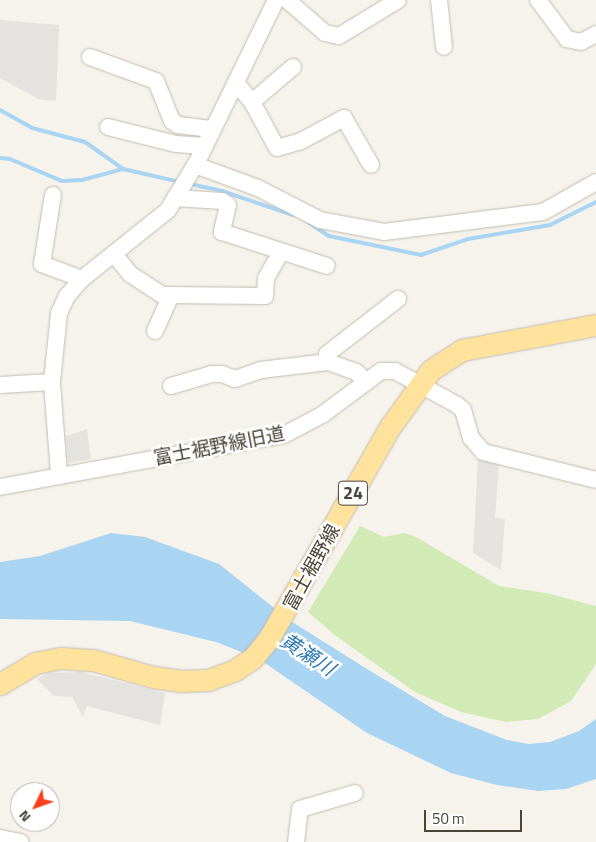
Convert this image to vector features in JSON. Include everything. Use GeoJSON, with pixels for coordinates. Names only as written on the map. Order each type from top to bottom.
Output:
{"type":"FeatureCollection","features":[{"type":"Feature","properties":{"kind":"main road","name":"富士裾野線"},"geometry":{"type":"LineString","coordinates":[[0,684],[36,663],[61,658],[92,660],[153,677],[180,681],[208,680],[235,670],[253,658],[270,638],[291,605],[418,384],[431,370],[462,350],[596,325]]}},
{"type":"Feature","properties":{"kind":"street"},"geometry":{"type":"LineString","coordinates":[[59,474],[52,382],[59,313],[67,296],[82,279],[168,210],[205,146],[276,0]]}},
{"type":"Feature","properties":{"kind":"street"},"geometry":{"type":"LineString","coordinates":[[287,0],[325,33],[339,36],[398,0]]}},
{"type":"Feature","properties":{"kind":"street"},"geometry":{"type":"LineString","coordinates":[[440,0],[444,47]]}},
{"type":"Feature","properties":{"kind":"street"},"geometry":{"type":"LineString","coordinates":[[538,0],[567,39],[581,42],[596,34]]}},
{"type":"Feature","properties":{"kind":"street"},"geometry":{"type":"LineString","coordinates":[[90,57],[156,81],[172,121],[213,129]]}},
{"type":"Feature","properties":{"kind":"street"},"geometry":{"type":"LineString","coordinates":[[252,102],[292,67]]}},
{"type":"Feature","properties":{"kind":"street"},"geometry":{"type":"LineString","coordinates":[[236,83],[252,102],[277,148],[301,141],[344,118],[371,165]]}},
{"type":"Feature","properties":{"kind":"street"},"geometry":{"type":"LineString","coordinates":[[108,127],[167,143],[205,146]]}},
{"type":"Feature","properties":{"kind":"street"},"geometry":{"type":"LineString","coordinates":[[192,170],[258,188],[320,220],[384,232],[543,212],[596,182]]}},
{"type":"Feature","properties":{"kind":"street"},"geometry":{"type":"LineString","coordinates":[[53,195],[42,264],[82,279]]}},
{"type":"Feature","properties":{"kind":"street"},"geometry":{"type":"LineString","coordinates":[[177,195],[210,199],[228,205],[222,232],[327,266]]}},
{"type":"Feature","properties":{"kind":"street"},"geometry":{"type":"LineString","coordinates":[[114,254],[130,274],[162,295],[264,296],[266,278],[281,252]]}},
{"type":"Feature","properties":{"kind":"street"},"geometry":{"type":"LineString","coordinates":[[156,330],[171,295]]}},
{"type":"Feature","properties":{"kind":"street"},"geometry":{"type":"LineString","coordinates":[[328,362],[327,354],[398,300]]}},
{"type":"Feature","properties":{"kind":"street"},"geometry":{"type":"LineString","coordinates":[[171,386],[212,374],[222,374],[235,379],[261,370],[328,362],[356,372],[365,380]]}},
{"type":"Feature","properties":{"kind":"street","name":"富士裾野線旧道"},"geometry":{"type":"LineString","coordinates":[[0,487],[59,474],[284,434],[322,415],[365,380],[380,371],[395,371],[463,410],[471,438],[483,452],[596,480]]}},
{"type":"Feature","properties":{"kind":"street"},"geometry":{"type":"LineString","coordinates":[[0,385],[52,382]]}},
{"type":"Feature","properties":{"kind":"street"},"geometry":{"type":"LineString","coordinates":[[296,842],[300,809],[355,793]]}},
{"type":"Feature","properties":{"kind":"street"},"geometry":{"type":"LineString","coordinates":[[0,838],[21,842]]}},
{"type":"Feature","properties":{"kind":"green space"},"geometry":{"type":"Polygon","coordinates":[[[360,526],[384,537],[404,533],[416,537],[499,586],[546,593],[596,606],[596,664],[571,701],[538,719],[506,722],[461,712],[415,692],[336,636],[308,612],[360,526]]]}},
{"type":"Feature","properties":{"kind":"shaded area"},"geometry":{"type":"Polygon","coordinates":[[[0,20],[59,25],[56,101],[38,99],[0,78],[0,20]]]}},
{"type":"Feature","properties":{"kind":"shaded area"},"geometry":{"type":"Polygon","coordinates":[[[87,429],[91,459],[68,463],[66,436],[87,429]]]}},
{"type":"Feature","properties":{"kind":"shaded area"},"geometry":{"type":"Polygon","coordinates":[[[478,458],[499,465],[495,518],[505,519],[501,570],[473,553],[478,458]]]}},
{"type":"Feature","properties":{"kind":"shaded area"},"geometry":{"type":"Polygon","coordinates":[[[81,672],[165,693],[160,725],[87,706],[83,717],[72,697],[54,696],[37,679],[48,673],[81,672]]]}},
{"type":"Feature","properties":{"kind":"water","name":"黄瀬川"},"geometry":{"type":"Polygon","coordinates":[[[111,533],[145,537],[219,564],[289,620],[367,669],[445,716],[507,740],[529,744],[550,742],[579,731],[596,719],[596,779],[566,789],[538,791],[497,785],[451,773],[367,733],[259,659],[216,642],[130,621],[0,619],[0,562],[40,556],[111,533]]]}},
{"type":"Feature","properties":{"kind":"waterway"},"geometry":{"type":"LineString","coordinates":[[0,110],[32,128],[85,142],[123,169]]}},
{"type":"Feature","properties":{"kind":"waterway"},"geometry":{"type":"LineString","coordinates":[[0,158],[10,159],[62,181],[82,180],[123,169],[180,182]]}},
{"type":"Feature","properties":{"kind":"waterway"},"geometry":{"type":"LineString","coordinates":[[190,184],[222,191],[293,215]]}},
{"type":"Feature","properties":{"kind":"waterway"},"geometry":{"type":"LineString","coordinates":[[308,222],[329,236],[421,255],[468,239],[550,225],[596,202]]}}]}
